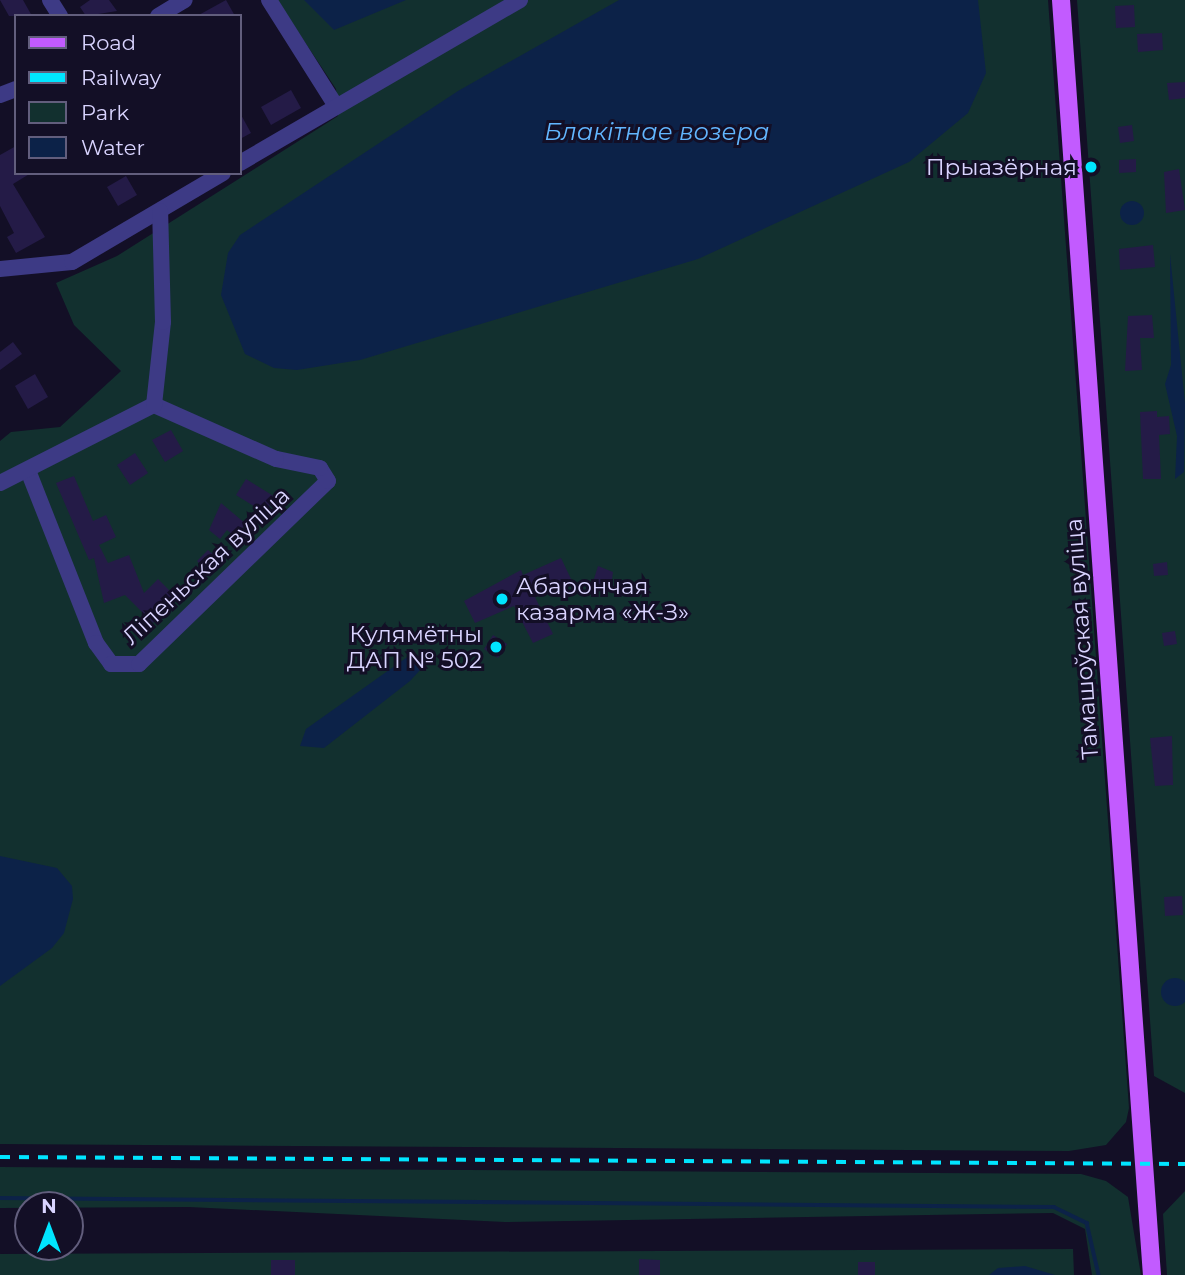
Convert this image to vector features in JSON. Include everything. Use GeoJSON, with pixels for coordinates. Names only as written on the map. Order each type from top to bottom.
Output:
{"type":"FeatureCollection","features":[{"type":"Feature","properties":{"kind":"main road","name":"Тамашоўская вуліца"},"geometry":{"type":"LineString","coordinates":[[1061,0],[1152,1275]]}},
{"type":"Feature","properties":{"kind":"street"},"geometry":{"type":"LineString","coordinates":[[162,14],[186,0]]}},
{"type":"Feature","properties":{"kind":"street"},"geometry":{"type":"LineString","coordinates":[[268,0],[337,106]]}},
{"type":"Feature","properties":{"kind":"street"},"geometry":{"type":"LineString","coordinates":[[242,162],[520,0]]}},
{"type":"Feature","properties":{"kind":"street"},"geometry":{"type":"LineString","coordinates":[[0,269],[72,262],[220,175]]}},
{"type":"Feature","properties":{"kind":"street"},"geometry":{"type":"LineString","coordinates":[[0,483],[29,472],[154,405],[163,322],[160,211]]}},
{"type":"Feature","properties":{"kind":"street","name":"Ліпеньская вуліца"},"geometry":{"type":"LineString","coordinates":[[29,472],[96,643],[121,668],[146,659],[328,481],[320,468],[276,459],[154,405]]}},
{"type":"Feature","properties":{"kind":"green space"},"geometry":{"type":"Polygon","coordinates":[[[277,0],[1048,0],[1129,1108],[1126,1122],[1106,1145],[1069,1151],[0,1144],[0,441],[11,432],[60,427],[121,371],[74,325],[56,283],[117,256],[338,116],[336,89],[277,0]]]}},
{"type":"Feature","properties":{"kind":"green space"},"geometry":{"type":"Polygon","coordinates":[[[1077,0],[1185,0],[1185,1093],[1154,1076],[1077,0]]]}},
{"type":"Feature","properties":{"kind":"green space"},"geometry":{"type":"Polygon","coordinates":[[[0,1167],[1081,1174],[1106,1181],[1128,1197],[1141,1275],[1092,1275],[1085,1229],[1053,1213],[505,1222],[189,1207],[84,1208],[84,1191],[14,1191],[14,1208],[0,1208],[0,1167]]]}},
{"type":"Feature","properties":{"kind":"green space"},"geometry":{"type":"Polygon","coordinates":[[[1185,1191],[1185,1275],[1167,1275],[1163,1214],[1185,1191]]]}},
{"type":"Feature","properties":{"kind":"green space"},"geometry":{"type":"Polygon","coordinates":[[[1073,1249],[1074,1275],[0,1275],[0,1254],[14,1254],[14,1261],[84,1261],[84,1254],[1073,1249]]]}},
{"type":"Feature","properties":{"kind":"water"},"geometry":{"type":"Polygon","coordinates":[[[304,0],[406,0],[334,30],[304,0]]]}},
{"type":"Feature","properties":{"kind":"water","name":"Блакітнае возера"},"geometry":{"type":"Polygon","coordinates":[[[619,0],[978,0],[986,73],[968,113],[909,162],[698,259],[360,360],[297,370],[274,368],[245,354],[221,295],[228,253],[240,235],[458,91],[619,0]]]}},
{"type":"Feature","properties":{"kind":"water"},"geometry":{"type":"Polygon","coordinates":[[[1132,201],[1141,204],[1144,213],[1141,222],[1132,225],[1123,222],[1120,213],[1123,204],[1132,201]]]}},
{"type":"Feature","properties":{"kind":"water"},"geometry":{"type":"Polygon","coordinates":[[[1170,254],[1185,404],[1184,472],[1175,479],[1177,436],[1165,384],[1171,365],[1170,254]]]}},
{"type":"Feature","properties":{"kind":"water"},"geometry":{"type":"Polygon","coordinates":[[[413,653],[422,668],[410,681],[324,748],[300,746],[306,729],[413,653]]]}},
{"type":"Feature","properties":{"kind":"water"},"geometry":{"type":"Polygon","coordinates":[[[0,856],[57,868],[72,886],[73,899],[64,933],[52,948],[0,986],[0,856]]]}},
{"type":"Feature","properties":{"kind":"water"},"geometry":{"type":"Polygon","coordinates":[[[1175,978],[1185,982],[1185,1002],[1175,1006],[1165,1002],[1161,992],[1165,982],[1175,978]]]}},
{"type":"Feature","properties":{"kind":"water"},"geometry":{"type":"Polygon","coordinates":[[[1025,1266],[1055,1275],[989,1275],[998,1268],[1025,1266]]]}},
{"type":"Feature","properties":{"kind":"building"},"geometry":{"type":"Polygon","coordinates":[[[0,0],[23,0],[31,14],[14,14],[9,16],[0,0]]]}},
{"type":"Feature","properties":{"kind":"building"},"geometry":{"type":"Polygon","coordinates":[[[90,0],[109,0],[117,11],[85,14],[80,7],[90,0]]]}},
{"type":"Feature","properties":{"kind":"building"},"geometry":{"type":"Polygon","coordinates":[[[226,0],[234,14],[201,14],[226,0]]]}},
{"type":"Feature","properties":{"kind":"building"},"geometry":{"type":"Polygon","coordinates":[[[1134,5],[1135,27],[1116,28],[1115,6],[1134,5]]]}},
{"type":"Feature","properties":{"kind":"building"},"geometry":{"type":"Polygon","coordinates":[[[1162,33],[1163,50],[1138,52],[1137,34],[1162,33]]]}},
{"type":"Feature","properties":{"kind":"building"},"geometry":{"type":"Polygon","coordinates":[[[1185,82],[1185,98],[1169,100],[1167,83],[1185,82]]]}},
{"type":"Feature","properties":{"kind":"building"},"geometry":{"type":"Polygon","coordinates":[[[291,90],[301,108],[271,125],[261,107],[291,90]]]}},
{"type":"Feature","properties":{"kind":"building"},"geometry":{"type":"Polygon","coordinates":[[[242,117],[251,133],[242,138],[242,117]]]}},
{"type":"Feature","properties":{"kind":"building"},"geometry":{"type":"Polygon","coordinates":[[[1132,125],[1134,141],[1120,143],[1118,127],[1132,125]]]}},
{"type":"Feature","properties":{"kind":"building"},"geometry":{"type":"Polygon","coordinates":[[[14,147],[14,175],[28,175],[13,184],[45,237],[16,253],[7,237],[14,233],[0,206],[0,155],[14,147]]]}},
{"type":"Feature","properties":{"kind":"building"},"geometry":{"type":"Polygon","coordinates":[[[1136,159],[1136,172],[1119,173],[1119,160],[1136,159]]]}},
{"type":"Feature","properties":{"kind":"building"},"geometry":{"type":"Polygon","coordinates":[[[1179,169],[1185,210],[1166,213],[1164,172],[1179,169]]]}},
{"type":"Feature","properties":{"kind":"building"},"geometry":{"type":"Polygon","coordinates":[[[126,176],[137,195],[118,206],[107,187],[126,176]]]}},
{"type":"Feature","properties":{"kind":"building"},"geometry":{"type":"Polygon","coordinates":[[[1153,245],[1155,267],[1120,270],[1119,249],[1153,245]]]}},
{"type":"Feature","properties":{"kind":"building"},"geometry":{"type":"Polygon","coordinates":[[[1152,315],[1154,338],[1140,338],[1142,370],[1125,371],[1128,316],[1152,315]]]}},
{"type":"Feature","properties":{"kind":"building"},"geometry":{"type":"Polygon","coordinates":[[[13,342],[22,354],[0,370],[0,352],[13,342]]]}},
{"type":"Feature","properties":{"kind":"building"},"geometry":{"type":"Polygon","coordinates":[[[35,374],[48,397],[28,409],[15,386],[35,374]]]}},
{"type":"Feature","properties":{"kind":"building"},"geometry":{"type":"Polygon","coordinates":[[[1157,411],[1157,417],[1169,416],[1170,434],[1159,435],[1161,479],[1143,479],[1140,412],[1157,411]]]}},
{"type":"Feature","properties":{"kind":"building"},"geometry":{"type":"Polygon","coordinates":[[[171,430],[183,451],[165,462],[152,440],[171,430]]]}},
{"type":"Feature","properties":{"kind":"building"},"geometry":{"type":"Polygon","coordinates":[[[135,453],[148,473],[130,485],[117,465],[135,453]]]}},
{"type":"Feature","properties":{"kind":"building"},"geometry":{"type":"Polygon","coordinates":[[[74,476],[93,521],[106,515],[116,537],[99,545],[108,563],[129,555],[144,593],[158,579],[177,598],[153,623],[125,595],[104,603],[94,558],[89,560],[56,483],[74,476]]]}},
{"type":"Feature","properties":{"kind":"building"},"geometry":{"type":"Polygon","coordinates":[[[246,479],[275,497],[265,513],[236,495],[246,479]]]}},
{"type":"Feature","properties":{"kind":"building"},"geometry":{"type":"Polygon","coordinates":[[[221,503],[246,524],[235,537],[227,530],[220,539],[209,530],[221,503]]]}},
{"type":"Feature","properties":{"kind":"building"},"geometry":{"type":"Polygon","coordinates":[[[208,550],[216,557],[205,569],[197,561],[208,550]]]}},
{"type":"Feature","properties":{"kind":"building","name":"Абарончая казарма «Ж-З»"},"geometry":{"type":"Polygon","coordinates":[[[561,558],[572,581],[535,597],[553,634],[533,643],[514,606],[475,623],[464,601],[521,570],[523,575],[561,558]]]}},
{"type":"Feature","properties":{"kind":"building"},"geometry":{"type":"Polygon","coordinates":[[[1167,562],[1168,575],[1154,576],[1153,564],[1167,562]]]}},
{"type":"Feature","properties":{"kind":"building"},"geometry":{"type":"Polygon","coordinates":[[[598,566],[613,572],[611,587],[593,582],[598,566]]]}},
{"type":"Feature","properties":{"kind":"building"},"geometry":{"type":"Polygon","coordinates":[[[1175,631],[1177,644],[1164,646],[1162,633],[1175,631]]]}},
{"type":"Feature","properties":{"kind":"building","name":"Кулямётны ДАП № 502"},"geometry":{"type":"Polygon","coordinates":[[[493,635],[507,644],[498,658],[484,649],[493,635]]]}},
{"type":"Feature","properties":{"kind":"building"},"geometry":{"type":"Polygon","coordinates":[[[1172,736],[1173,785],[1155,786],[1150,738],[1172,736]]]}},
{"type":"Feature","properties":{"kind":"building"},"geometry":{"type":"Polygon","coordinates":[[[1182,896],[1183,915],[1165,916],[1164,897],[1182,896]]]}},
{"type":"Feature","properties":{"kind":"building"},"geometry":{"type":"Polygon","coordinates":[[[639,1259],[660,1260],[660,1275],[639,1275],[639,1259]]]}},
{"type":"Feature","properties":{"kind":"building"},"geometry":{"type":"Polygon","coordinates":[[[271,1260],[295,1260],[295,1275],[271,1275],[271,1260]]]}},
{"type":"Feature","properties":{"kind":"building"},"geometry":{"type":"Polygon","coordinates":[[[858,1262],[875,1262],[875,1275],[858,1275],[858,1262]]]}},
{"type":"Feature","properties":{"kind":"waterway"},"geometry":{"type":"LineString","coordinates":[[0,1198],[1054,1207],[1087,1223],[1099,1275]]}},
{"type":"Feature","properties":{"kind":"railway"},"geometry":{"type":"LineString","coordinates":[[0,1157],[1185,1164]]}},
{"type":"Feature","properties":{"kind":"place","name":"Прыазёрная"},"geometry":{"type":"Point","coordinates":[1091,167]}},
{"type":"Feature","properties":{"kind":"place","name":"Абарончая казарма «Ж-З»"},"geometry":{"type":"Point","coordinates":[502,599]}},
{"type":"Feature","properties":{"kind":"place","name":"Кулямётны ДАП № 502"},"geometry":{"type":"Point","coordinates":[496,647]}}]}
